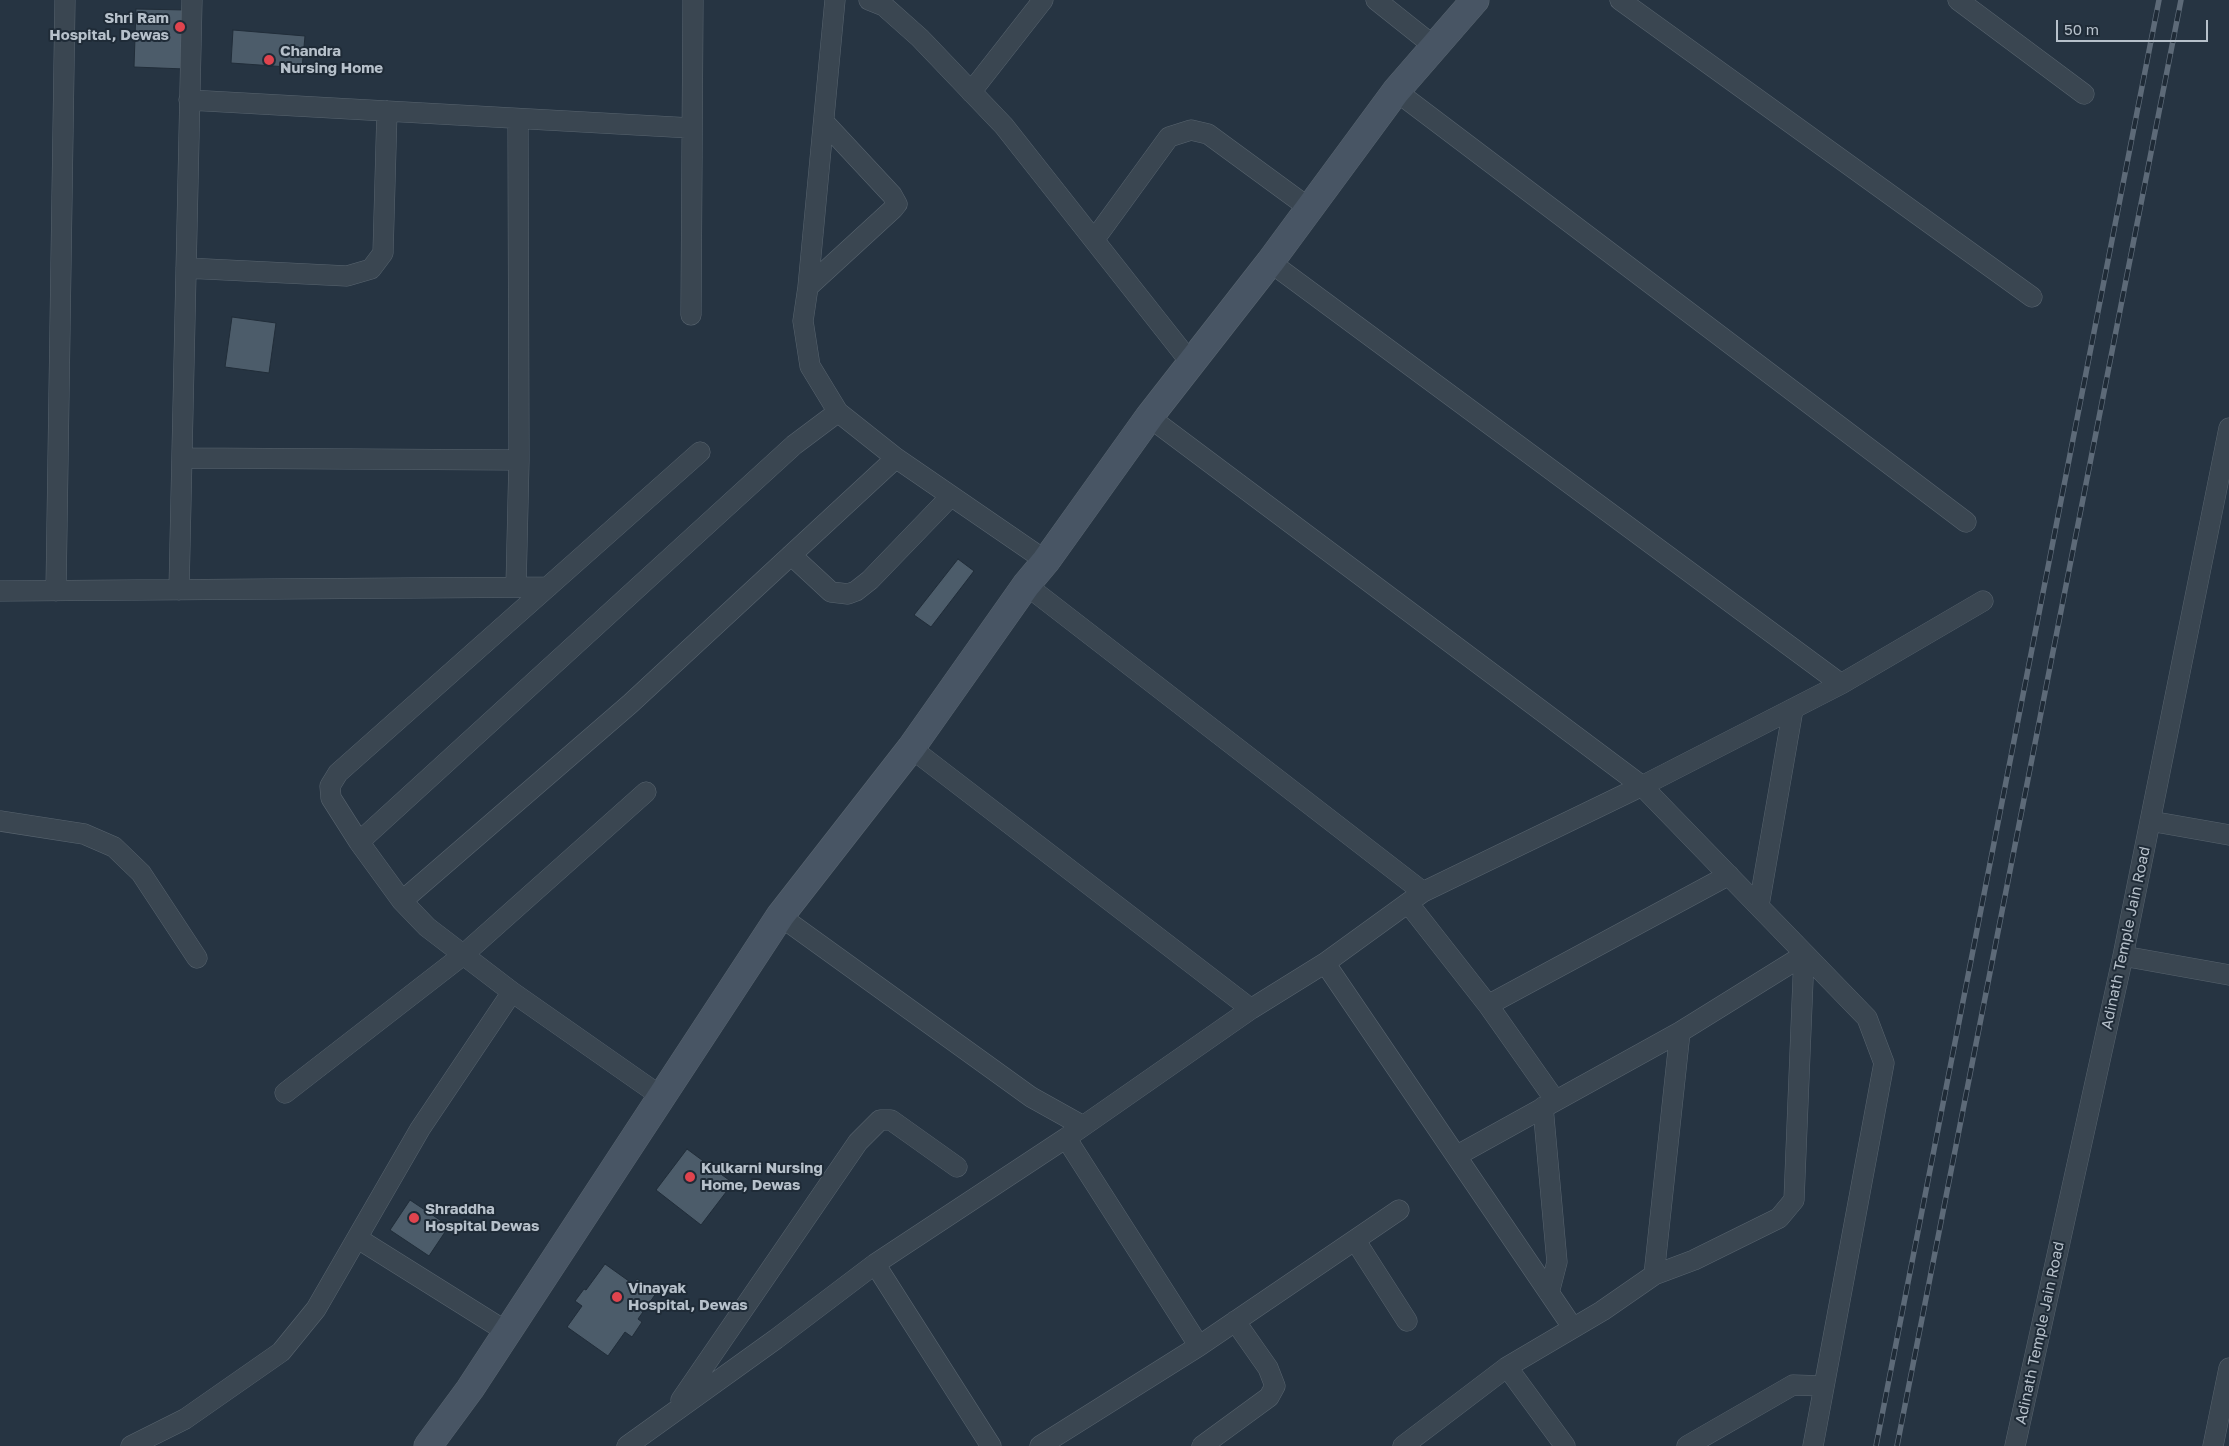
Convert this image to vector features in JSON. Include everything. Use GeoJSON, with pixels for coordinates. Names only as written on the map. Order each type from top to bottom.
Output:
{"type":"FeatureCollection","features":[{"type":"Feature","properties":{"kind":"street"},"geometry":{"type":"LineString","coordinates":[[56,591],[65,0]]}},
{"type":"Feature","properties":{"kind":"street"},"geometry":{"type":"LineString","coordinates":[[179,590],[192,0]]}},
{"type":"Feature","properties":{"kind":"street"},"geometry":{"type":"LineString","coordinates":[[691,315],[693,0]]}},
{"type":"Feature","properties":{"kind":"street"},"geometry":{"type":"LineString","coordinates":[[834,0],[824,122],[803,321],[810,366],[838,412],[896,458],[1046,561]]}},
{"type":"Feature","properties":{"kind":"street"},"geometry":{"type":"LineString","coordinates":[[869,0],[884,6],[920,38],[1004,126],[1191,363]]}},
{"type":"Feature","properties":{"kind":"street"},"geometry":{"type":"LineString","coordinates":[[971,92],[1043,0]]}},
{"type":"Feature","properties":{"kind":"street"},"geometry":{"type":"LineString","coordinates":[[1376,0],[1434,47]]}},
{"type":"Feature","properties":{"kind":"street"},"geometry":{"type":"LineString","coordinates":[[428,1446],[470,1389],[780,916],[911,748],[1026,585],[1046,561],[1149,417],[1270,262],[1396,91],[1475,0]]}},
{"type":"Feature","properties":{"kind":"street"},"geometry":{"type":"LineString","coordinates":[[1620,0],[2032,297]]}},
{"type":"Feature","properties":{"kind":"street"},"geometry":{"type":"LineString","coordinates":[[1958,0],[2084,94]]}},
{"type":"Feature","properties":{"kind":"street"},"geometry":{"type":"LineString","coordinates":[[1396,91],[1966,522]]}},
{"type":"Feature","properties":{"kind":"street"},"geometry":{"type":"LineString","coordinates":[[190,100],[691,128]]}},
{"type":"Feature","properties":{"kind":"street"},"geometry":{"type":"LineString","coordinates":[[186,268],[347,276],[371,269],[383,253],[387,112]]}},
{"type":"Feature","properties":{"kind":"street"},"geometry":{"type":"LineString","coordinates":[[516,587],[519,460],[518,119]]}},
{"type":"Feature","properties":{"kind":"street"},"geometry":{"type":"LineString","coordinates":[[808,287],[896,204],[892,195],[824,122]]}},
{"type":"Feature","properties":{"kind":"street"},"geometry":{"type":"LineString","coordinates":[[1094,240],[1169,137],[1190,130],[1208,134],[1310,208]]}},
{"type":"Feature","properties":{"kind":"street"},"geometry":{"type":"LineString","coordinates":[[1270,262],[1841,684]]}},
{"type":"Feature","properties":{"kind":"street"},"geometry":{"type":"LineString","coordinates":[[359,842],[794,445],[838,412]]}},
{"type":"Feature","properties":{"kind":"street"},"geometry":{"type":"LineString","coordinates":[[1149,417],[1642,786],[1867,1018],[1884,1063],[1813,1446]]}},
{"type":"Feature","properties":{"kind":"street","name":"Adinath Temple Jain Road"},"geometry":{"type":"LineString","coordinates":[[2016,1446],[2122,956],[2228,440]]}},
{"type":"Feature","properties":{"kind":"street"},"geometry":{"type":"LineString","coordinates":[[662,1097],[512,992],[427,927],[402,901],[359,842],[331,798],[330,786],[338,773],[700,452]]}},
{"type":"Feature","properties":{"kind":"street"},"geometry":{"type":"LineString","coordinates":[[182,458],[519,460]]}},
{"type":"Feature","properties":{"kind":"street"},"geometry":{"type":"LineString","coordinates":[[402,901],[630,704],[896,458]]}},
{"type":"Feature","properties":{"kind":"street"},"geometry":{"type":"LineString","coordinates":[[791,555],[831,592],[848,594],[856,591],[870,580],[951,496]]}},
{"type":"Feature","properties":{"kind":"street"},"geometry":{"type":"LineString","coordinates":[[1026,585],[1416,897],[1488,1005],[1549,1103],[1557,1262],[1549,1293]]}},
{"type":"Feature","properties":{"kind":"street"},"geometry":{"type":"LineString","coordinates":[[0,591],[548,587]]}},
{"type":"Feature","properties":{"kind":"street"},"geometry":{"type":"LineString","coordinates":[[627,1446],[776,1339],[875,1264],[1066,1138],[1251,1009],[1325,963],[1416,897],[1642,786],[1841,684],[1983,601]]}},
{"type":"Feature","properties":{"kind":"street"},"geometry":{"type":"LineString","coordinates":[[1759,905],[1793,709]]}},
{"type":"Feature","properties":{"kind":"street"},"geometry":{"type":"LineString","coordinates":[[911,748],[1251,1009]]}},
{"type":"Feature","properties":{"kind":"street"},"geometry":{"type":"LineString","coordinates":[[286,1093],[463,955],[646,792]]}},
{"type":"Feature","properties":{"kind":"street"},"geometry":{"type":"LineString","coordinates":[[0,821],[84,834],[114,847],[141,873],[197,958]]}},
{"type":"Feature","properties":{"kind":"street"},"geometry":{"type":"LineString","coordinates":[[2150,821],[2229,835]]}},
{"type":"Feature","properties":{"kind":"street"},"geometry":{"type":"LineString","coordinates":[[1488,1005],[1729,874]]}},
{"type":"Feature","properties":{"kind":"street"},"geometry":{"type":"LineString","coordinates":[[780,916],[1031,1098],[1083,1126]]}},
{"type":"Feature","properties":{"kind":"street"},"geometry":{"type":"LineString","coordinates":[[1456,1156],[1680,1032],[1804,955]]}},
{"type":"Feature","properties":{"kind":"street"},"geometry":{"type":"LineString","coordinates":[[1410,1444],[1507,1367],[1602,1311],[1654,1275],[1694,1260],[1779,1218],[1794,1200],[1804,955]]}},
{"type":"Feature","properties":{"kind":"street"},"geometry":{"type":"LineString","coordinates":[[2122,956],[2229,975]]}},
{"type":"Feature","properties":{"kind":"street"},"geometry":{"type":"LineString","coordinates":[[1325,963],[1573,1328]]}},
{"type":"Feature","properties":{"kind":"street"},"geometry":{"type":"LineString","coordinates":[[131,1446],[185,1419],[281,1352],[316,1309],[420,1129],[512,992]]}},
{"type":"Feature","properties":{"kind":"street"},"geometry":{"type":"LineString","coordinates":[[1654,1275],[1680,1032]]}},
{"type":"Feature","properties":{"kind":"street"},"geometry":{"type":"LineString","coordinates":[[674,1411],[858,1142],[880,1120],[891,1120],[957,1167]]}},
{"type":"Feature","properties":{"kind":"street"},"geometry":{"type":"LineString","coordinates":[[1066,1138],[1199,1346]]}},
{"type":"Feature","properties":{"kind":"street"},"geometry":{"type":"LineString","coordinates":[[1040,1446],[1199,1346],[1399,1210]]}},
{"type":"Feature","properties":{"kind":"street"},"geometry":{"type":"LineString","coordinates":[[357,1238],[507,1332]]}},
{"type":"Feature","properties":{"kind":"street"},"geometry":{"type":"LineString","coordinates":[[1355,1240],[1407,1321]]}},
{"type":"Feature","properties":{"kind":"street"},"geometry":{"type":"LineString","coordinates":[[875,1264],[991,1446]]}},
{"type":"Feature","properties":{"kind":"street"},"geometry":{"type":"LineString","coordinates":[[1202,1446],[1269,1398],[1275,1386],[1268,1368],[1235,1321]]}},
{"type":"Feature","properties":{"kind":"street"},"geometry":{"type":"LineString","coordinates":[[1507,1367],[1565,1446]]}},
{"type":"Feature","properties":{"kind":"street"},"geometry":{"type":"LineString","coordinates":[[2213,1446],[2229,1368]]}},
{"type":"Feature","properties":{"kind":"street"},"geometry":{"type":"LineString","coordinates":[[1687,1446],[1793,1385],[1824,1386]]}},
{"type":"Feature","properties":{"kind":"building"},"geometry":{"type":"Polygon","coordinates":[[[136,9],[186,10],[185,69],[134,67],[136,9]]]}},
{"type":"Feature","properties":{"kind":"building"},"geometry":{"type":"Polygon","coordinates":[[[233,30],[305,36],[302,68],[231,63],[233,30]]]}},
{"type":"Feature","properties":{"kind":"building"},"geometry":{"type":"Polygon","coordinates":[[[232,317],[276,323],[269,373],[225,367],[232,317]]]}},
{"type":"Feature","properties":{"kind":"building"},"geometry":{"type":"Polygon","coordinates":[[[958,559],[974,571],[931,627],[914,615],[958,559]]]}},
{"type":"Feature","properties":{"kind":"building"},"geometry":{"type":"Polygon","coordinates":[[[687,1149],[733,1183],[701,1225],[656,1190],[687,1149]]]}},
{"type":"Feature","properties":{"kind":"building"},"geometry":{"type":"Polygon","coordinates":[[[410,1200],[449,1226],[429,1256],[390,1230],[410,1200]]]}},
{"type":"Feature","properties":{"kind":"building"},"geometry":{"type":"Polygon","coordinates":[[[605,1264],[633,1284],[637,1279],[657,1292],[638,1319],[642,1322],[632,1337],[625,1332],[608,1356],[567,1327],[582,1306],[575,1301],[584,1289],[586,1290],[605,1264]]]}},
{"type":"Feature","properties":{"kind":"railway"},"geometry":{"type":"LineString","coordinates":[[1876,1446],[2159,0]]}},
{"type":"Feature","properties":{"kind":"railway"},"geometry":{"type":"LineString","coordinates":[[1897,1446],[2181,0]]}},
{"type":"Feature","properties":{"kind":"place","name":"Shri Ram Hospital, Dewas"},"geometry":{"type":"Point","coordinates":[180,27]}},
{"type":"Feature","properties":{"kind":"place","name":"Chandra Nursing Home"},"geometry":{"type":"Point","coordinates":[269,60]}},
{"type":"Feature","properties":{"kind":"place","name":"Kulkarni Nursing Home, Dewas"},"geometry":{"type":"Point","coordinates":[690,1177]}},
{"type":"Feature","properties":{"kind":"place","name":"Shraddha Hospital Dewas"},"geometry":{"type":"Point","coordinates":[414,1218]}},
{"type":"Feature","properties":{"kind":"place","name":"Vinayak Hospital, Dewas"},"geometry":{"type":"Point","coordinates":[617,1297]}}]}
